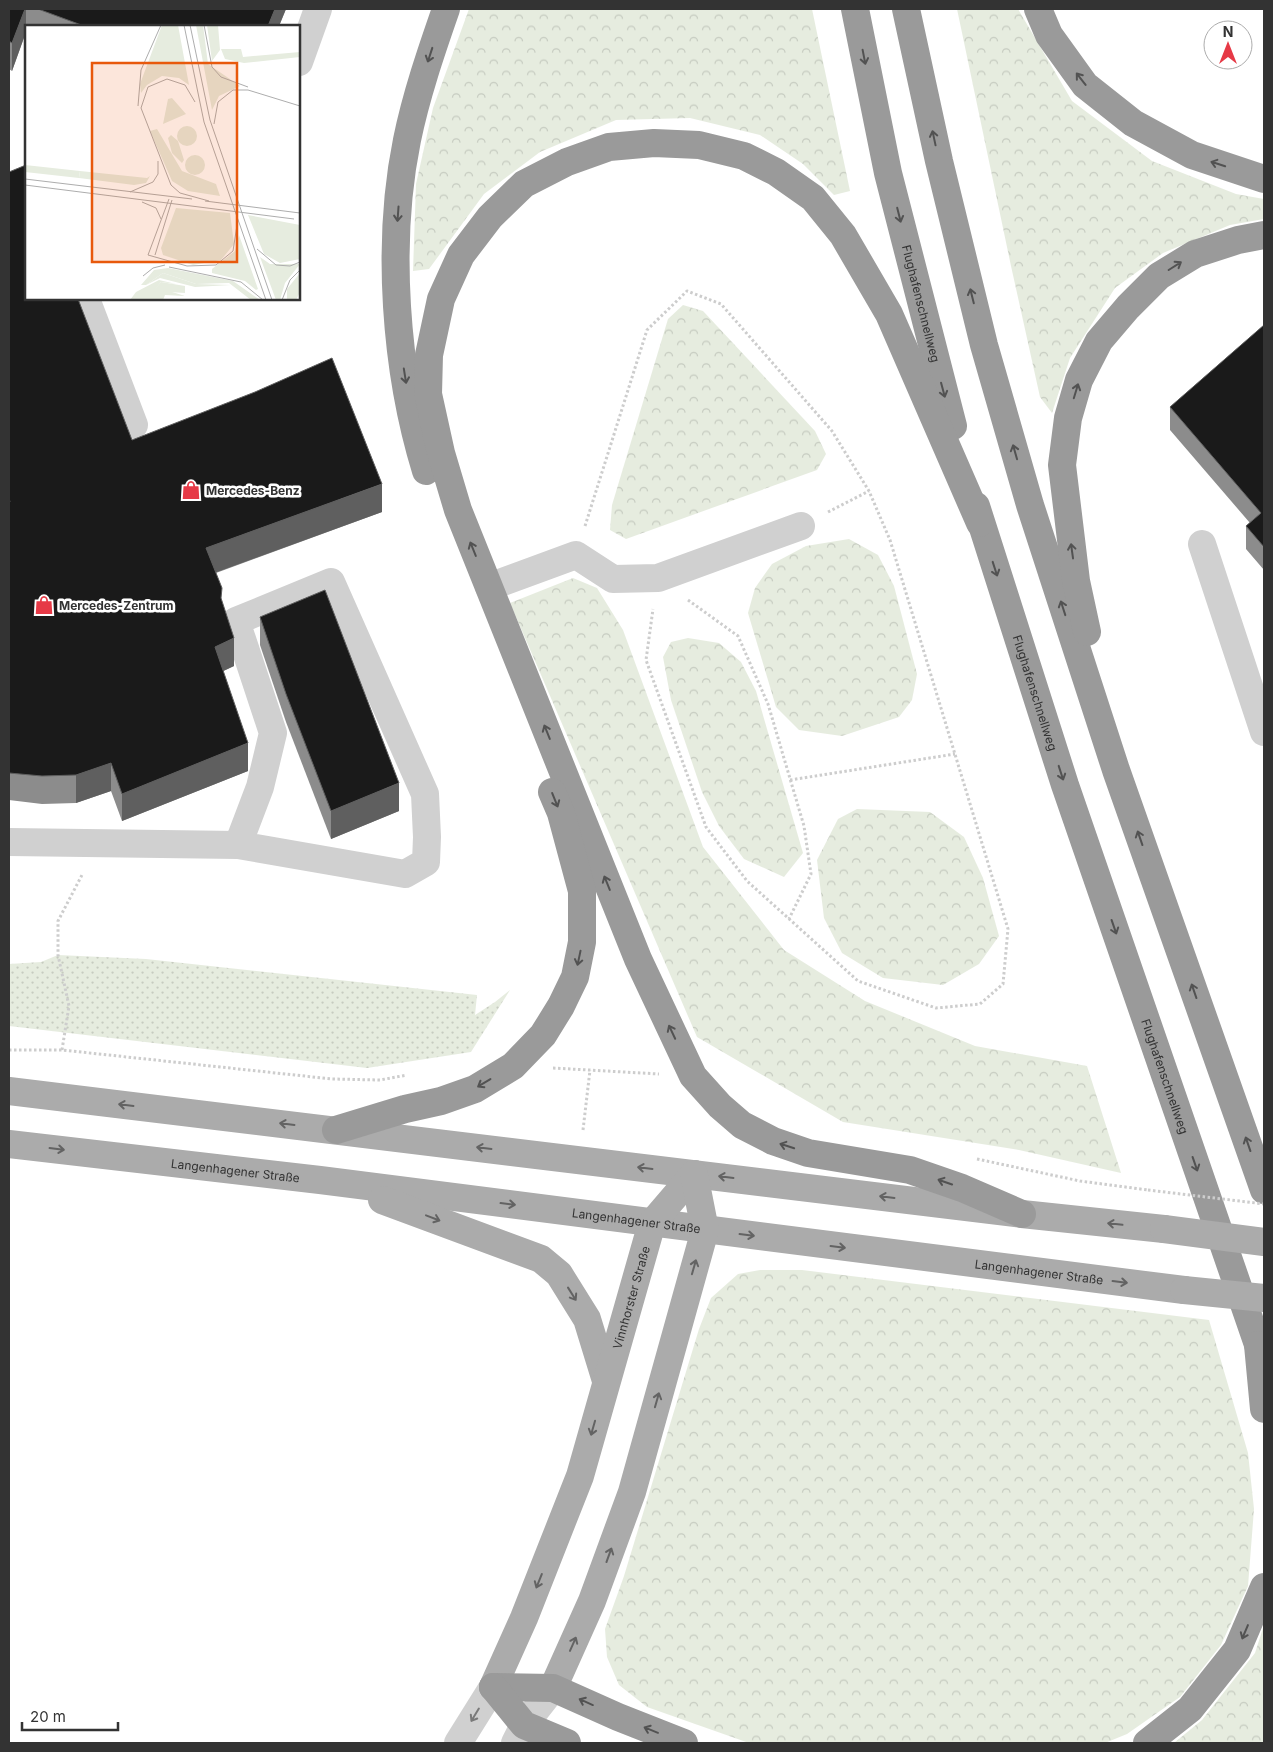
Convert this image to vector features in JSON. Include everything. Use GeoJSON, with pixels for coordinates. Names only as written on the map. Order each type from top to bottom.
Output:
{"type":"FeatureCollection","features":[{"type":"Feature","properties":{"kind":"highway"},"geometry":{"type":"LineString","coordinates":[[336,1130],[467,1092],[513,1066],[543,1035],[561,1006],[575,977],[582,942],[582,891],[561,813],[441,516],[422,458],[403,364],[396,288],[397,213],[407,140],[429,60],[446,9]]}},
{"type":"Feature","properties":{"kind":"highway","name":"Flughafenschnellweg"},"geometry":{"type":"LineString","coordinates":[[855,9],[888,173],[935,360],[980,522],[1068,794],[1261,1354],[1264,1408]]}},
{"type":"Feature","properties":{"kind":"highway"},"geometry":{"type":"LineString","coordinates":[[906,9],[939,161],[984,345],[1030,505],[1116,770],[1264,1190]]}},
{"type":"Feature","properties":{"kind":"highway"},"geometry":{"type":"LineString","coordinates":[[1038,9],[1049,35],[1085,85],[1133,123],[1192,156],[1264,179]]}},
{"type":"Feature","properties":{"kind":"highway"},"geometry":{"type":"LineString","coordinates":[[980,522],[889,314],[843,235],[813,198],[776,172],[744,156],[699,145],[654,143],[609,147],[568,162],[524,184],[490,217],[461,255],[441,299],[429,355],[428,394],[440,453],[458,510],[638,959],[693,1076],[720,1106],[742,1125],[773,1141],[808,1153],[910,1170],[962,1188],[1022,1214]]}},
{"type":"Feature","properties":{"kind":"highway"},"geometry":{"type":"LineString","coordinates":[[1116,770],[1075,572],[1062,465],[1068,418],[1079,380],[1099,341],[1128,307],[1159,276],[1194,254],[1238,240],[1264,235]]}},
{"type":"Feature","properties":{"kind":"highway"},"geometry":{"type":"LineString","coordinates":[[1147,1743],[1190,1709],[1238,1650],[1264,1587]]}},
{"type":"Feature","properties":{"kind":"highway"},"geometry":{"type":"LineString","coordinates":[[493,1687],[553,1688],[618,1717],[684,1743]]}},
{"type":"Feature","properties":{"kind":"highway"},"geometry":{"type":"LineString","coordinates":[[493,1687],[520,1734],[567,1743]]}},
{"type":"Feature","properties":{"kind":"main road"},"geometry":{"type":"LineString","coordinates":[[9,1090],[1264,1242]]}},
{"type":"Feature","properties":{"kind":"main road","name":"Langenhagener Straße"},"geometry":{"type":"LineString","coordinates":[[9,1144],[320,1180],[1184,1290],[1264,1298]]}},
{"type":"Feature","properties":{"kind":"main road"},"geometry":{"type":"LineString","coordinates":[[553,1688],[592,1601],[632,1492],[705,1230],[694,1174]]}},
{"type":"Feature","properties":{"kind":"main road","name":"Vinnhorster Straße"},"geometry":{"type":"LineString","coordinates":[[493,1687],[528,1609],[580,1476],[652,1223],[694,1174]]}},
{"type":"Feature","properties":{"kind":"main road"},"geometry":{"type":"LineString","coordinates":[[320,1180],[406,1207],[540,1259],[559,1274],[587,1319],[606,1381]]}},
{"type":"Feature","properties":{"kind":"street"},"geometry":{"type":"LineString","coordinates":[[300,59],[318,9]]}},
{"type":"Feature","properties":{"kind":"street"},"geometry":{"type":"LineString","coordinates":[[86,300],[134,425]]}},
{"type":"Feature","properties":{"kind":"street"},"geometry":{"type":"LineString","coordinates":[[489,588],[576,555],[613,580],[658,578],[801,526]]}},
{"type":"Feature","properties":{"kind":"street"},"geometry":{"type":"LineString","coordinates":[[1202,544],[1264,732]]}},
{"type":"Feature","properties":{"kind":"street"},"geometry":{"type":"LineString","coordinates":[[9,842],[238,845],[405,874],[426,862],[425,794],[331,582],[236,621],[273,733],[260,787],[238,845]]}},
{"type":"Feature","properties":{"kind":"street","name":"Vinnhorster Straße"},"geometry":{"type":"LineString","coordinates":[[458,1743],[493,1687]]}},
{"type":"Feature","properties":{"kind":"street"},"geometry":{"type":"LineString","coordinates":[[520,1734],[553,1688]]}},
{"type":"Feature","properties":{"kind":"path"},"geometry":{"type":"LineString","coordinates":[[576,555],[647,330],[686,291],[721,304],[832,431],[869,491],[890,540],[1008,929],[1003,984],[980,1004],[936,1008],[858,981],[746,881],[706,827],[646,660],[658,578],[738,636],[768,704],[804,826],[811,874],[789,919]]}},
{"type":"Feature","properties":{"kind":"path"},"geometry":{"type":"LineString","coordinates":[[801,526],[869,491]]}},
{"type":"Feature","properties":{"kind":"path"},"geometry":{"type":"LineString","coordinates":[[790,780],[955,754]]}},
{"type":"Feature","properties":{"kind":"path"},"geometry":{"type":"LineString","coordinates":[[62,1050],[69,1006],[58,955],[58,921],[89,862],[90,843]]}},
{"type":"Feature","properties":{"kind":"path"},"geometry":{"type":"LineString","coordinates":[[9,1050],[62,1050],[332,1078],[380,1080],[416,1073]]}},
{"type":"Feature","properties":{"kind":"path"},"geometry":{"type":"LineString","coordinates":[[513,1066],[693,1076]]}},
{"type":"Feature","properties":{"kind":"path"},"geometry":{"type":"LineString","coordinates":[[580,1160],[590,1070]]}},
{"type":"Feature","properties":{"kind":"path"},"geometry":{"type":"LineString","coordinates":[[973,1158],[1080,1181],[1264,1204]]}},
{"type":"Feature","properties":{"kind":"green space"},"geometry":{"type":"Polygon","coordinates":[[[469,9],[812,9],[850,191],[834,195],[803,164],[760,135],[690,118],[616,120],[540,152],[484,194],[429,269],[413,271],[416,184],[433,108],[469,9]]]}},
{"type":"Feature","properties":{"kind":"green space"},"geometry":{"type":"Polygon","coordinates":[[[957,9],[1018,9],[1072,101],[1152,161],[1236,194],[1264,199],[1264,219],[1230,225],[1163,253],[1115,288],[1070,358],[1052,413],[1040,397],[957,9]]]}},
{"type":"Feature","properties":{"kind":"green space"},"geometry":{"type":"Polygon","coordinates":[[[683,305],[703,311],[815,431],[826,454],[817,470],[626,539],[610,530],[612,505],[668,319],[683,305]]]}},
{"type":"Feature","properties":{"kind":"green space"},"geometry":{"type":"Polygon","coordinates":[[[849,539],[878,555],[894,586],[917,674],[912,700],[899,717],[842,736],[799,730],[776,707],[748,613],[755,588],[772,564],[806,546],[849,539]]]}},
{"type":"Feature","properties":{"kind":"green space"},"geometry":{"type":"Polygon","coordinates":[[[573,578],[597,588],[623,630],[703,847],[784,950],[865,1001],[975,1046],[1087,1066],[1121,1173],[1019,1150],[843,1122],[697,1037],[510,603],[573,578]]]}},
{"type":"Feature","properties":{"kind":"green space"},"geometry":{"type":"Polygon","coordinates":[[[688,638],[719,643],[741,662],[756,691],[803,853],[784,877],[744,859],[719,826],[702,792],[671,700],[663,657],[671,642],[688,638]]]}},
{"type":"Feature","properties":{"kind":"green space"},"geometry":{"type":"Polygon","coordinates":[[[857,809],[930,812],[964,837],[983,878],[999,936],[979,964],[943,985],[883,978],[842,953],[824,918],[817,860],[838,819],[857,809]]]}},
{"type":"Feature","properties":{"kind":"green space"},"geometry":{"type":"Polygon","coordinates":[[[58,955],[146,959],[477,995],[475,1015],[510,990],[471,1052],[367,1068],[9,1026],[9,964],[41,962],[58,955]]]}},
{"type":"Feature","properties":{"kind":"green space"},"geometry":{"type":"Polygon","coordinates":[[[760,1270],[802,1270],[1209,1320],[1248,1453],[1254,1509],[1248,1586],[1221,1645],[1180,1697],[1127,1734],[1105,1743],[749,1743],[647,1707],[619,1685],[607,1657],[605,1629],[624,1576],[699,1329],[711,1298],[738,1274],[760,1270]]]}},
{"type":"Feature","properties":{"kind":"green space"},"geometry":{"type":"Polygon","coordinates":[[[1264,1625],[1264,1743],[1174,1743],[1202,1720],[1255,1653],[1264,1625]]]}},
{"type":"Feature","properties":{"kind":"building"},"geometry":{"type":"Polygon","coordinates":[[[9,9],[25,9],[12,43],[9,41],[9,9]]]}},
{"type":"Feature","properties":{"kind":"building"},"geometry":{"type":"Polygon","coordinates":[[[38,9],[275,9],[268,25],[81,25],[38,9]]]}},
{"type":"Feature","properties":{"kind":"building","name":"Mercedes-Benz"},"geometry":{"type":"Polygon","coordinates":[[[25,165],[25,300],[78,300],[132,440],[255,392],[332,358],[382,484],[206,548],[222,588],[221,598],[234,638],[215,647],[248,743],[122,794],[111,763],[76,775],[42,776],[9,773],[9,172],[25,165]]]}},
{"type":"Feature","properties":{"kind":"building"},"geometry":{"type":"Polygon","coordinates":[[[1264,325],[1264,547],[1246,526],[1261,513],[1170,407],[1264,325]]]}},
{"type":"Feature","properties":{"kind":"building"},"geometry":{"type":"Polygon","coordinates":[[[325,590],[399,783],[331,811],[286,694],[260,617],[325,590]]]}},
{"type":"Feature","properties":{"kind":"place","name":"Mercedes-Benz"},"geometry":{"type":"Point","coordinates":[191,490]}},
{"type":"Feature","properties":{"kind":"place","name":"Mercedes-Zentrum"},"geometry":{"type":"Point","coordinates":[44,605]}}]}
